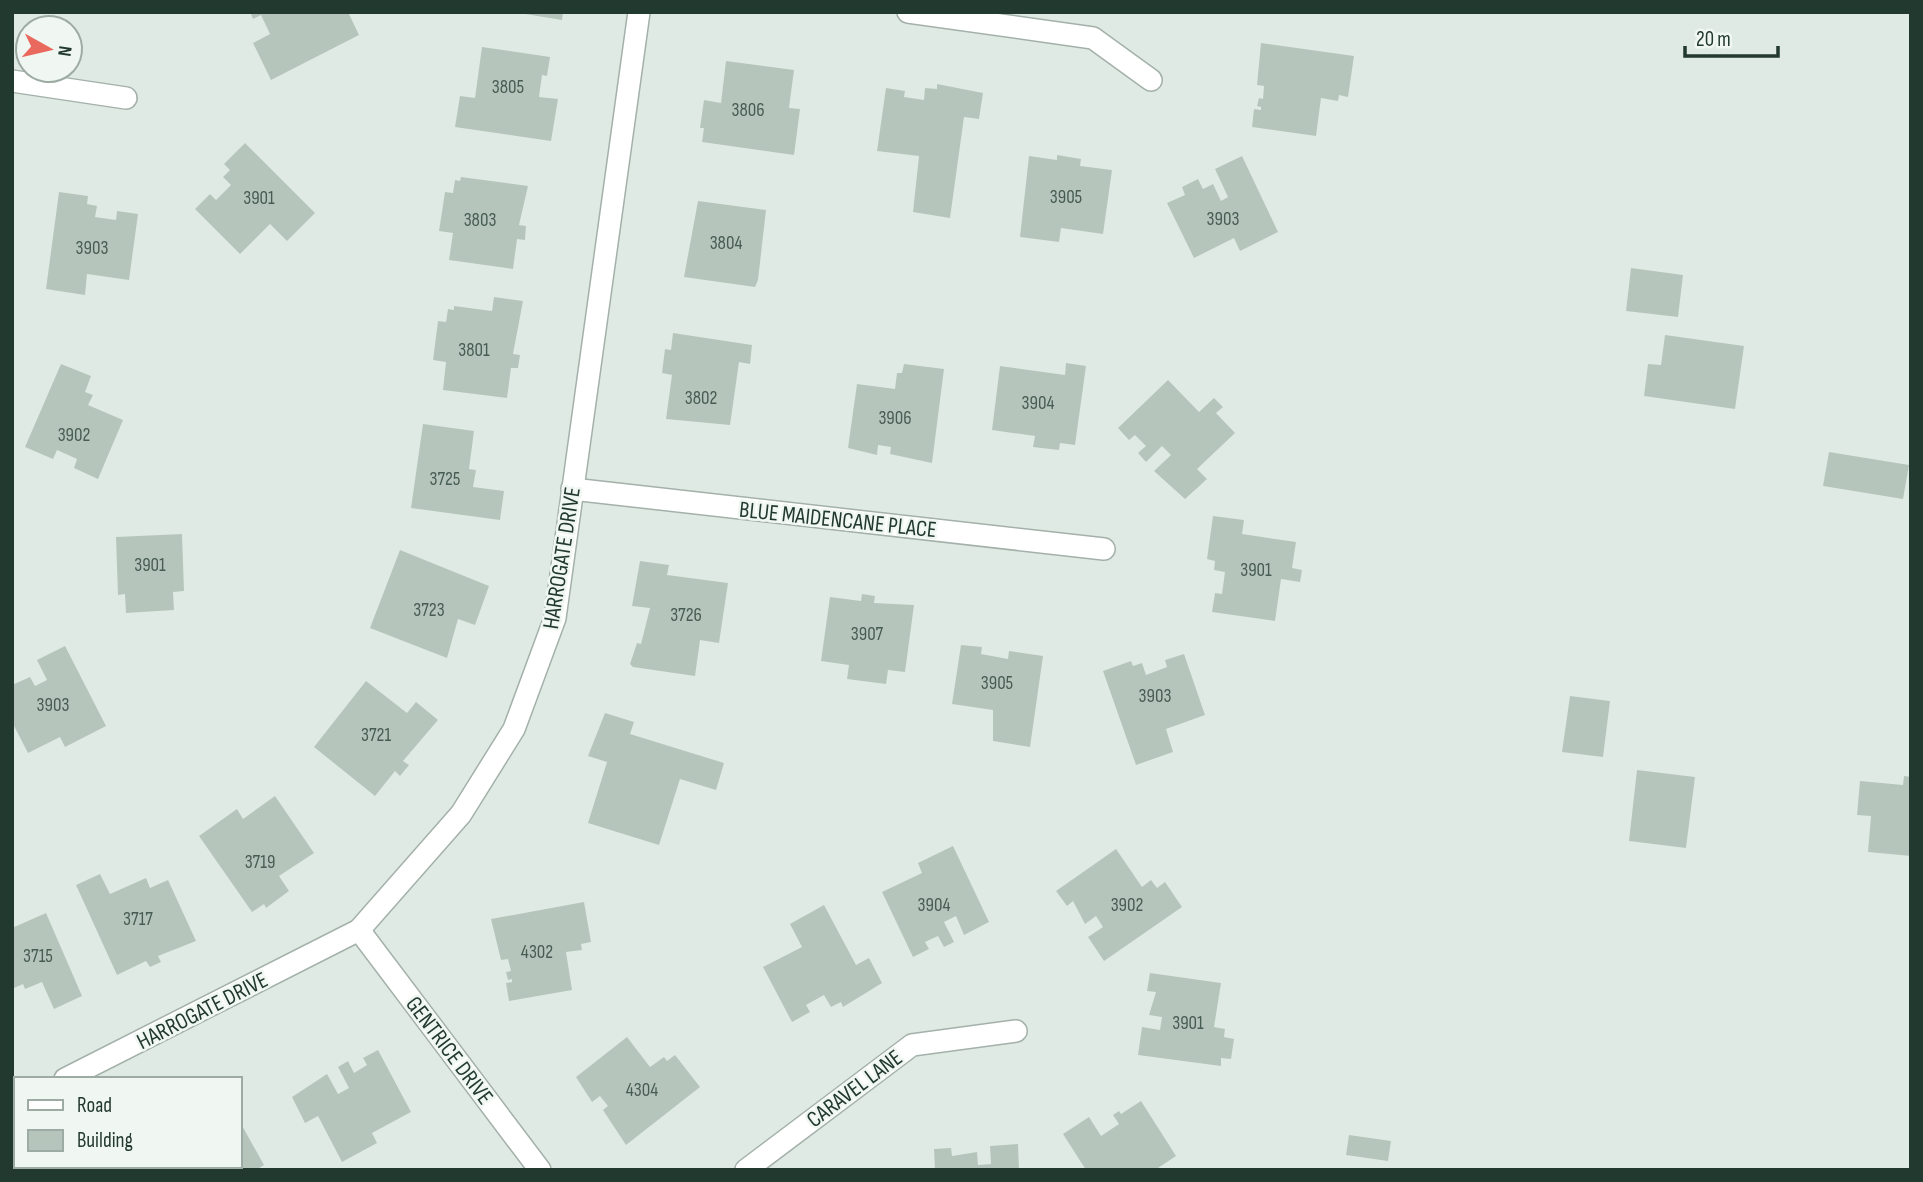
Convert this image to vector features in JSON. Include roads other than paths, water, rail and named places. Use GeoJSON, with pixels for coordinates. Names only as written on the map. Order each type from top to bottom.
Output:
{"type":"FeatureCollection","features":[{"type":"Feature","properties":{"kind":"street","name":"HARROGATE DRIVE"},"geometry":{"type":"LineString","coordinates":[[69,1077],[359,930],[461,814],[514,729],[555,618],[639,12]]}},
{"type":"Feature","properties":{"kind":"street"},"geometry":{"type":"LineString","coordinates":[[908,12],[1093,38],[1151,80]]}},
{"type":"Feature","properties":{"kind":"street"},"geometry":{"type":"LineString","coordinates":[[12,81],[126,98]]}},
{"type":"Feature","properties":{"kind":"street","name":"BLUE MAIDENCANE PLACE"},"geometry":{"type":"LineString","coordinates":[[572,489],[1104,549]]}},
{"type":"Feature","properties":{"kind":"street","name":"GENTRICE DRIVE"},"geometry":{"type":"LineString","coordinates":[[359,930],[540,1170]]}},
{"type":"Feature","properties":{"kind":"street","name":"CARAVEL LANE"},"geometry":{"type":"LineString","coordinates":[[746,1170],[912,1045],[1016,1031]]}}]}
